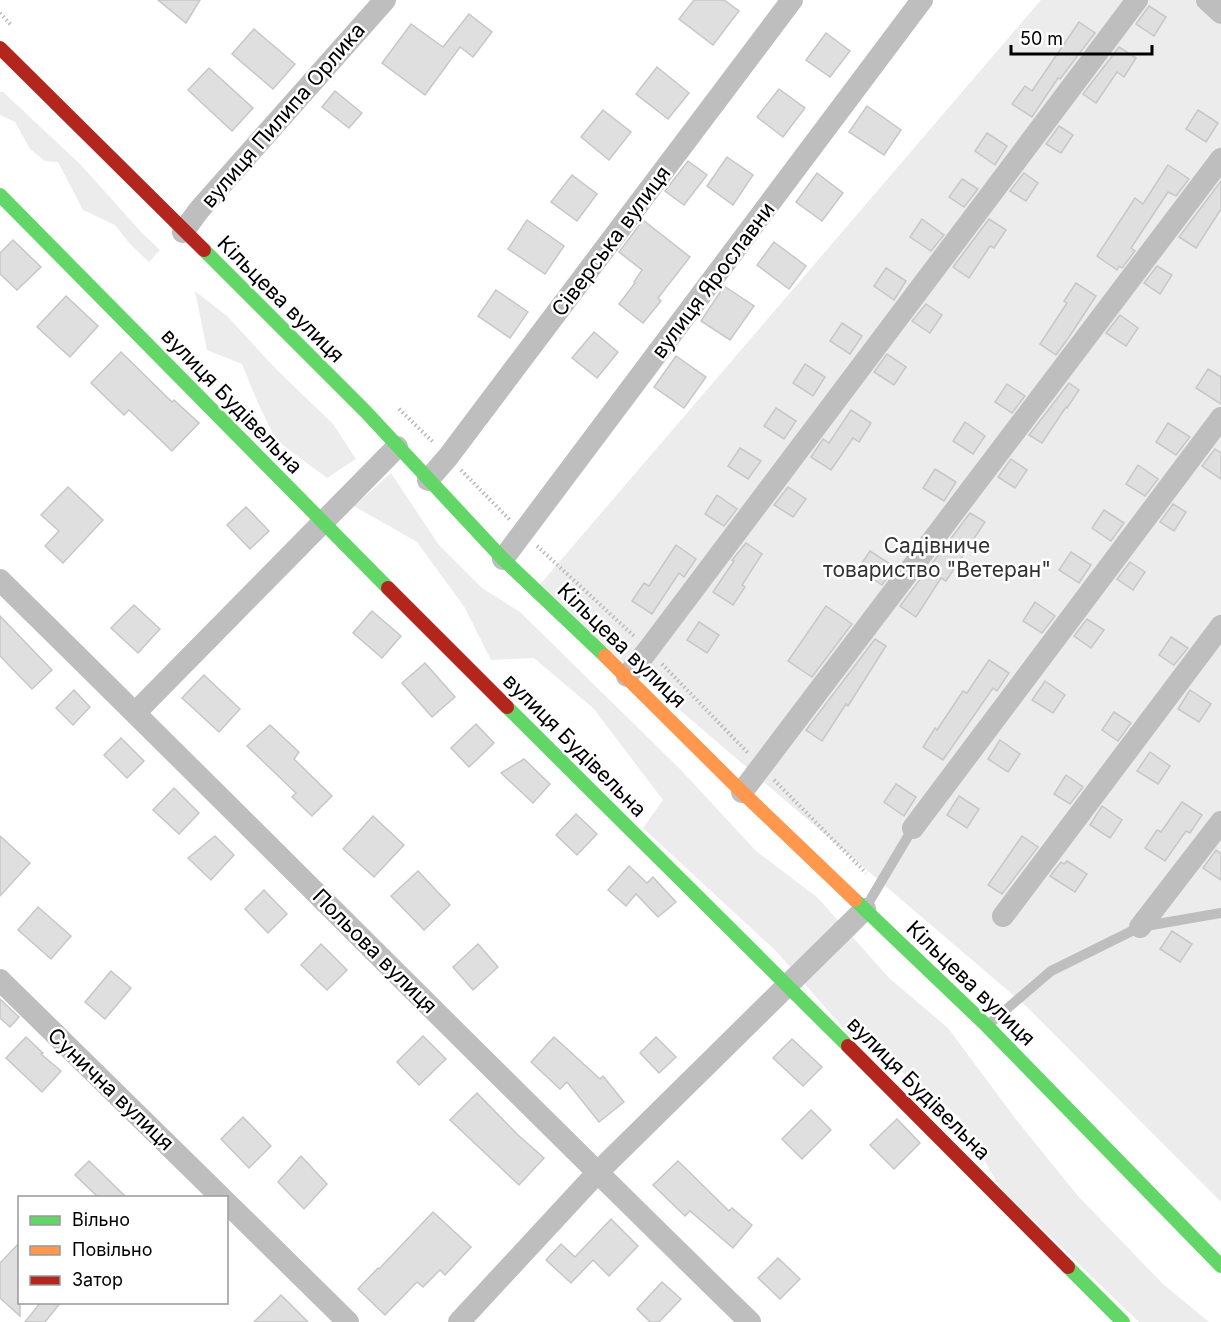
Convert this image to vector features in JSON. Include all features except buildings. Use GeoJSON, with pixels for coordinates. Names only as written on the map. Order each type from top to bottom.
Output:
{"type":"FeatureCollection","features":[{"type":"Feature","properties":{"kind":"main road","name":"Кільцева вулиця"},"geometry":{"type":"LineString","coordinates":[[0,48],[366,412],[503,559],[627,676],[742,792],[987,1026],[1221,1266]]}},
{"type":"Feature","properties":{"kind":"main road","name":"вулиця Будівельна"},"geometry":{"type":"LineString","coordinates":[[0,195],[322,523],[1123,1322]]}},
{"type":"Feature","properties":{"kind":"street","name":"вулиця Пилипа Орлика"},"geometry":{"type":"LineString","coordinates":[[183,232],[207,201],[385,0]]}},
{"type":"Feature","properties":{"kind":"street","name":"Сіверська вулиця"},"geometry":{"type":"LineString","coordinates":[[428,480],[448,457],[792,0]]}},
{"type":"Feature","properties":{"kind":"street","name":"вулиця Ярославни"},"geometry":{"type":"LineString","coordinates":[[503,559],[922,0]]}},
{"type":"Feature","properties":{"kind":"street"},"geometry":{"type":"LineString","coordinates":[[627,676],[1137,0]]}},
{"type":"Feature","properties":{"kind":"street"},"geometry":{"type":"LineString","coordinates":[[1207,0],[1221,13]]}},
{"type":"Feature","properties":{"kind":"street"},"geometry":{"type":"LineString","coordinates":[[742,792],[1221,159]]}},
{"type":"Feature","properties":{"kind":"street"},"geometry":{"type":"LineString","coordinates":[[914,828],[1221,418]]}},
{"type":"Feature","properties":{"kind":"street"},"geometry":{"type":"LineString","coordinates":[[135,712],[397,447]]}},
{"type":"Feature","properties":{"kind":"street","name":"Польова вулиця"},"geometry":{"type":"LineString","coordinates":[[0,580],[750,1322]]}},
{"type":"Feature","properties":{"kind":"street"},"geometry":{"type":"LineString","coordinates":[[1003,916],[1221,626]]}},
{"type":"Feature","properties":{"kind":"street"},"geometry":{"type":"LineString","coordinates":[[1140,927],[1221,822]]}},
{"type":"Feature","properties":{"kind":"street"},"geometry":{"type":"LineString","coordinates":[[459,1322],[597,1173],[865,909]]}},
{"type":"Feature","properties":{"kind":"street","name":"Сунична вулиця"},"geometry":{"type":"LineString","coordinates":[[0,980],[221,1196]]}},
{"type":"Feature","properties":{"kind":"street"},"geometry":{"type":"LineString","coordinates":[[228,1204],[348,1322]]}},
{"type":"Feature","properties":{"kind":"lane"},"geometry":{"type":"LineString","coordinates":[[865,909],[914,828]]}},
{"type":"Feature","properties":{"kind":"lane"},"geometry":{"type":"LineString","coordinates":[[987,1026],[1051,971],[1140,927],[1221,913]]}},
{"type":"Feature","properties":{"kind":"path"},"geometry":{"type":"LineString","coordinates":[[398,407],[523,533],[648,650]]}},
{"type":"Feature","properties":{"kind":"green space","name":"Садівниче товариство \"Ветеран\""},"geometry":{"type":"Polygon","coordinates":[[[1041,0],[1221,0],[1221,1202],[1027,1007],[537,588],[1041,0]]]}},
{"type":"Feature","properties":{"kind":"green space"},"geometry":{"type":"Polygon","coordinates":[[[0,92],[3,92],[80,164],[160,250],[149,262],[130,244],[115,225],[83,210],[58,162],[45,161],[30,149],[15,122],[0,115],[0,92]]]}},
{"type":"Feature","properties":{"kind":"green space"},"geometry":{"type":"Polygon","coordinates":[[[195,291],[227,316],[276,369],[333,424],[356,459],[327,478],[276,440],[242,364],[207,350],[195,291]]]}},
{"type":"Feature","properties":{"kind":"green space"},"geometry":{"type":"Polygon","coordinates":[[[391,473],[439,545],[482,588],[520,612],[682,771],[756,851],[818,898],[889,978],[948,1028],[1018,1122],[1078,1196],[1163,1284],[1209,1322],[1139,1322],[1001,1189],[959,1117],[916,1082],[851,1037],[776,951],[643,828],[663,800],[594,709],[534,658],[491,660],[465,608],[417,542],[354,506],[391,473]]]}},
{"type":"Feature","properties":{"kind":"traffic: fast"},"geometry":{"type":"LineString","coordinates":[[0,195],[388,588]]}},
{"type":"Feature","properties":{"kind":"traffic: fast"},"geometry":{"type":"LineString","coordinates":[[204,250],[366,412],[503,559],[605,656]]}},
{"type":"Feature","properties":{"kind":"traffic: fast"},"geometry":{"type":"LineString","coordinates":[[507,707],[848,1046]]}},
{"type":"Feature","properties":{"kind":"traffic: fast"},"geometry":{"type":"LineString","coordinates":[[855,900],[987,1026],[1221,1266]]}},
{"type":"Feature","properties":{"kind":"traffic: fast"},"geometry":{"type":"LineString","coordinates":[[1068,1267],[1123,1322]]}},
{"type":"Feature","properties":{"kind":"traffic: slow"},"geometry":{"type":"LineString","coordinates":[[605,656],[855,900]]}},
{"type":"Feature","properties":{"kind":"traffic: jam"},"geometry":{"type":"LineString","coordinates":[[0,48],[204,250]]}},
{"type":"Feature","properties":{"kind":"traffic: jam"},"geometry":{"type":"LineString","coordinates":[[388,588],[507,707]]}},
{"type":"Feature","properties":{"kind":"traffic: jam"},"geometry":{"type":"LineString","coordinates":[[848,1046],[1068,1267]]}}]}
